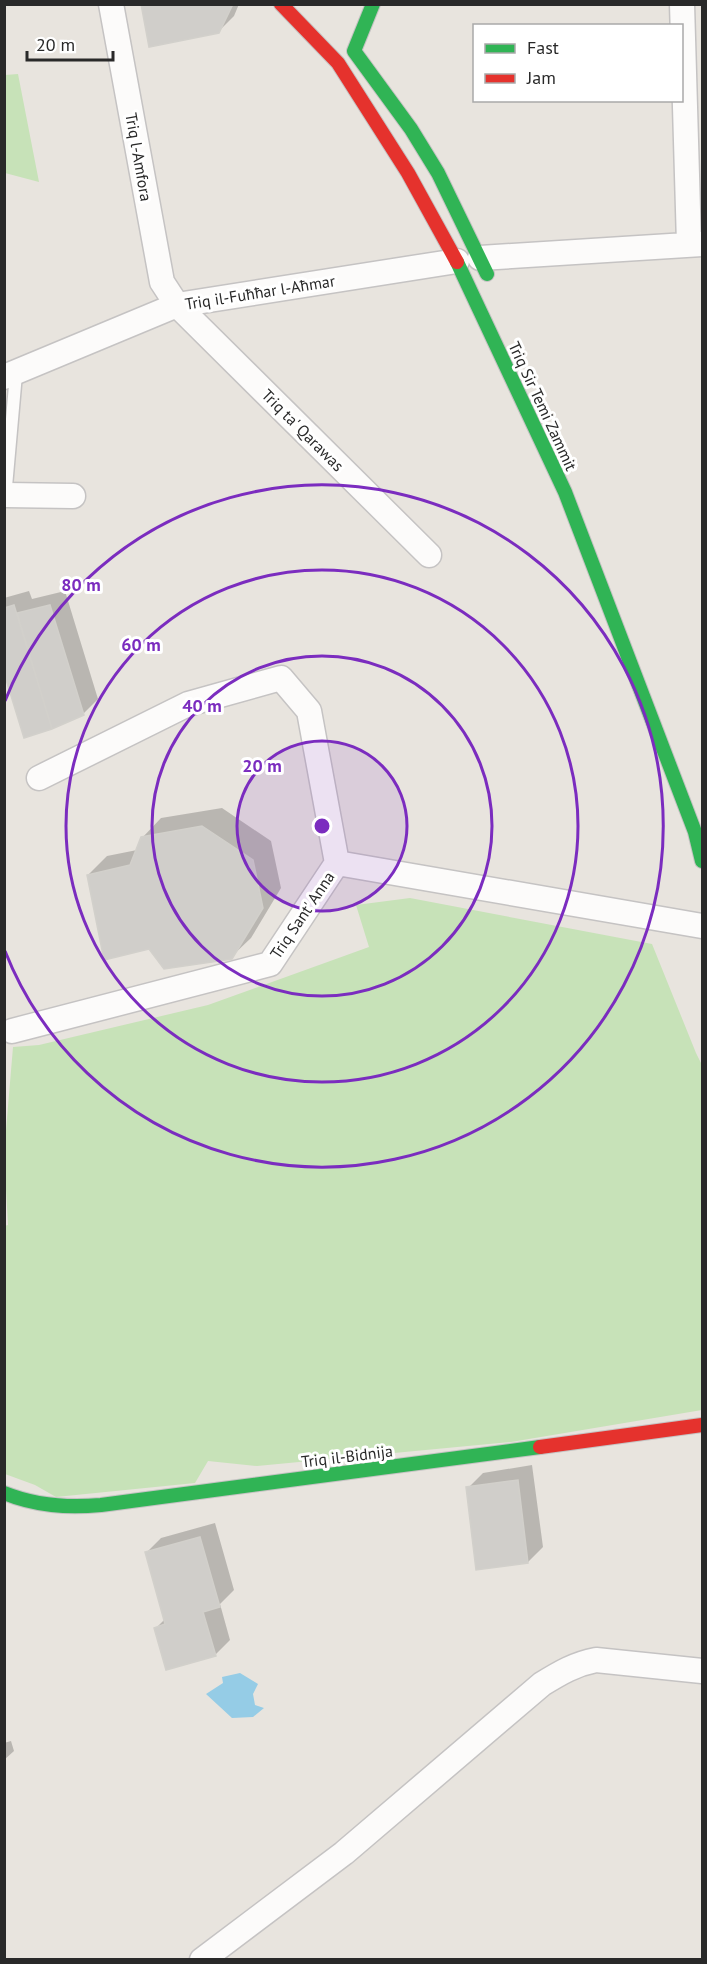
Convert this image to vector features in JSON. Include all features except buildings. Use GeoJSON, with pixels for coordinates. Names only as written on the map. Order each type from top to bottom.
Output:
{"type":"FeatureCollection","features":[{"type":"Feature","properties":{"kind":"main road","name":"Triq Sir Temi Zammit"},"geometry":{"type":"LineString","coordinates":[[280,4],[338,63],[408,173],[468,260],[494,290]]}},
{"type":"Feature","properties":{"kind":"main road"},"geometry":{"type":"LineString","coordinates":[[354,51],[373,4]]}},
{"type":"Feature","properties":{"kind":"main road","name":"Triq Sir Temi Zammit"},"geometry":{"type":"LineString","coordinates":[[341,37],[354,51],[411,129],[438,173],[468,260],[565,492],[695,832],[702,861]]}},
{"type":"Feature","properties":{"kind":"main road","name":"Triq il-Bidnija"},"geometry":{"type":"LineString","coordinates":[[6,1499],[72,1508],[101,1505],[700,1426]]}},
{"type":"Feature","properties":{"kind":"street","name":"Triq l-Amfora"},"geometry":{"type":"LineString","coordinates":[[111,4],[162,282],[177,305]]}},
{"type":"Feature","properties":{"kind":"street"},"geometry":{"type":"LineString","coordinates":[[682,4],[696,244]]}},
{"type":"Feature","properties":{"kind":"street","name":"Triq il-Fuħħar l-Aħmar"},"geometry":{"type":"LineString","coordinates":[[10,375],[177,305],[468,260],[696,244]]}},
{"type":"Feature","properties":{"kind":"street","name":"Triq ta' Qarawas"},"geometry":{"type":"LineString","coordinates":[[177,305],[429,555]]}},
{"type":"Feature","properties":{"kind":"street"},"geometry":{"type":"LineString","coordinates":[[5,500],[73,496]]}},
{"type":"Feature","properties":{"kind":"street"},"geometry":{"type":"LineString","coordinates":[[39,778],[188,704],[281,678],[309,711],[337,863]]}},
{"type":"Feature","properties":{"kind":"street","name":"Triq Sant' Anna"},"geometry":{"type":"LineString","coordinates":[[12,1031],[270,964],[337,863],[702,926]]}},
{"type":"Feature","properties":{"kind":"street"},"geometry":{"type":"LineString","coordinates":[[202,1959],[344,1853],[542,1684],[565,1670],[596,1660],[702,1671]]}},
{"type":"Feature","properties":{"kind":"lane"},"geometry":{"type":"LineString","coordinates":[[5,500],[10,375]]}},
{"type":"Feature","properties":{"kind":"green space"},"geometry":{"type":"Polygon","coordinates":[[[18,74],[39,182],[5,173],[5,75],[18,74]]]}},
{"type":"Feature","properties":{"kind":"green space"},"geometry":{"type":"Polygon","coordinates":[[[410,898],[652,944],[702,1065],[702,1410],[511,1442],[257,1466],[208,1461],[195,1483],[56,1497],[35,1485],[5,1474],[4,1226],[8,1225],[4,1154],[13,1047],[39,1045],[208,1005],[369,947],[356,905],[410,898]]]}},
{"type":"Feature","properties":{"kind":"water"},"geometry":{"type":"Polygon","coordinates":[[[240,1673],[258,1684],[253,1694],[255,1705],[264,1708],[253,1717],[232,1718],[206,1694],[223,1683],[222,1677],[240,1673]]]}},
{"type":"Feature","properties":{"kind":"traffic: fast"},"geometry":{"type":"LineString","coordinates":[[354,51],[373,4]]}},
{"type":"Feature","properties":{"kind":"traffic: fast"},"geometry":{"type":"LineString","coordinates":[[354,51],[411,129],[438,173],[487,274]]}},
{"type":"Feature","properties":{"kind":"traffic: fast"},"geometry":{"type":"LineString","coordinates":[[457,262],[565,492],[695,832],[702,861]]}},
{"type":"Feature","properties":{"kind":"traffic: fast"},"geometry":{"type":"LineString","coordinates":[[4,1493],[28,1501],[52,1505],[101,1505],[540,1447]]}},
{"type":"Feature","properties":{"kind":"traffic: jam"},"geometry":{"type":"LineString","coordinates":[[281,4],[338,63],[408,173],[457,262]]}},
{"type":"Feature","properties":{"kind":"traffic: jam"},"geometry":{"type":"LineString","coordinates":[[540,1447],[702,1425]]}}]}
